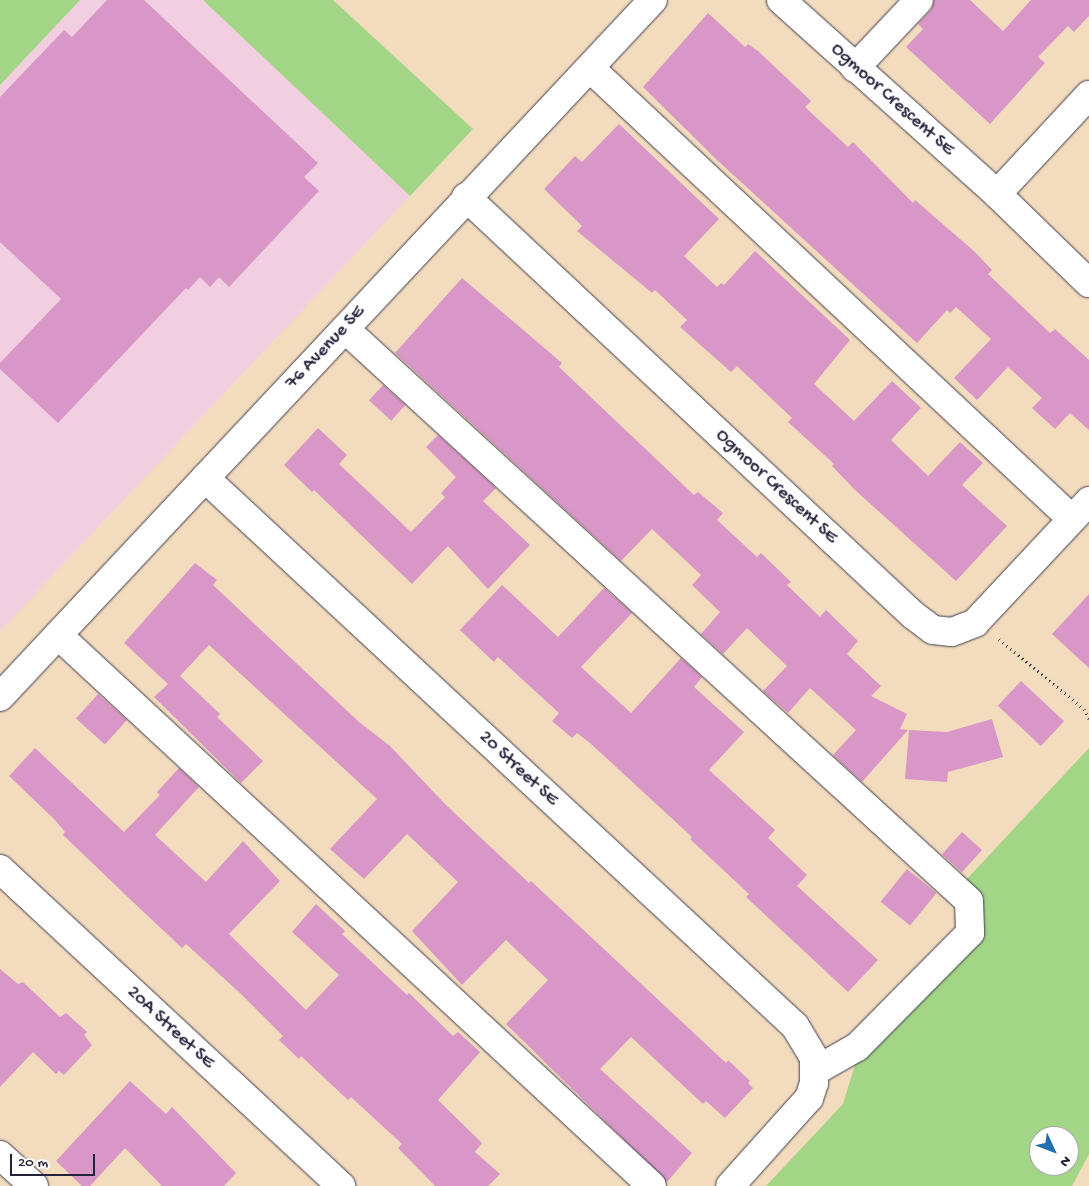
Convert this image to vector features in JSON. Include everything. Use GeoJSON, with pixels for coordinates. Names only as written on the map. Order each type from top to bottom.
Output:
{"type":"FeatureCollection","features":[{"type":"Feature","properties":{"kind":"street","name":"76 Avenue SE"},"geometry":{"type":"LineString","coordinates":[[0,697],[466,197],[653,0]]}},
{"type":"Feature","properties":{"kind":"street","name":"Ogmoor Crescent SE"},"geometry":{"type":"LineString","coordinates":[[781,0],[997,194],[1089,283]]}},
{"type":"Feature","properties":{"kind":"street"},"geometry":{"type":"LineString","coordinates":[[855,68],[919,0]]}},
{"type":"Feature","properties":{"kind":"street"},"geometry":{"type":"LineString","coordinates":[[590,68],[1081,510]]}},
{"type":"Feature","properties":{"kind":"street"},"geometry":{"type":"LineString","coordinates":[[997,194],[1089,95]]}},
{"type":"Feature","properties":{"kind":"street","name":"Ogmoor Crescent SE"},"geometry":{"type":"LineString","coordinates":[[466,197],[913,615],[933,630],[952,632],[975,623],[1081,510]]}},
{"type":"Feature","properties":{"kind":"street"},"geometry":{"type":"LineString","coordinates":[[345,329],[969,901],[970,933],[857,1047],[815,1071],[814,1083],[804,1107],[730,1186]]}},
{"type":"Feature","properties":{"kind":"street","name":"20 Street SE"},"geometry":{"type":"LineString","coordinates":[[205,478],[795,1026],[810,1047],[815,1071]]}},
{"type":"Feature","properties":{"kind":"street"},"geometry":{"type":"LineString","coordinates":[[58,635],[652,1186]]}},
{"type":"Feature","properties":{"kind":"street","name":"20A Street SE"},"geometry":{"type":"LineString","coordinates":[[0,869],[341,1186]]}},
{"type":"Feature","properties":{"kind":"street"},"geometry":{"type":"LineString","coordinates":[[0,1155],[34,1186]]}},
{"type":"Feature","properties":{"kind":"path"},"geometry":{"type":"LineString","coordinates":[[980,618],[1000,641],[1084,709],[1089,719]]}},
{"type":"Feature","properties":{"kind":"shaded area"},"geometry":{"type":"Polygon","coordinates":[[[80,0],[203,0],[410,196],[0,631],[0,85],[80,0]]]}},
{"type":"Feature","properties":{"kind":"green space"},"geometry":{"type":"Polygon","coordinates":[[[0,0],[80,0],[0,85],[0,0]]]}},
{"type":"Feature","properties":{"kind":"green space"},"geometry":{"type":"Polygon","coordinates":[[[203,0],[333,0],[473,129],[410,196],[203,0]]]}},
{"type":"Feature","properties":{"kind":"green space"},"geometry":{"type":"Polygon","coordinates":[[[1089,748],[1089,1154],[1079,1173],[1079,1126],[1029,1126],[1029,1176],[1077,1176],[1072,1186],[766,1186],[843,1104],[855,1065],[979,938],[984,916],[979,893],[966,880],[1089,748]]]}},
{"type":"Feature","properties":{"kind":"building"},"geometry":{"type":"Polygon","coordinates":[[[107,0],[144,0],[318,163],[304,177],[319,191],[229,287],[219,277],[210,287],[200,277],[188,290],[186,288],[58,423],[0,369],[0,363],[61,299],[0,242],[0,97],[64,30],[72,37],[107,0]]]}},
{"type":"Feature","properties":{"kind":"building"},"geometry":{"type":"Polygon","coordinates":[[[934,0],[970,0],[1003,31],[1031,0],[1089,0],[1089,16],[1074,32],[1068,26],[1038,57],[1045,63],[990,124],[906,47],[923,29],[918,24],[931,10],[934,0]]]}},
{"type":"Feature","properties":{"kind":"building"},"geometry":{"type":"Polygon","coordinates":[[[708,13],[745,47],[748,44],[758,51],[811,101],[805,107],[848,147],[853,142],[913,203],[915,200],[975,252],[992,270],[988,274],[1050,333],[1055,329],[1089,360],[1089,430],[1070,413],[1055,429],[1032,408],[1042,398],[1008,367],[977,400],[954,378],[991,339],[956,307],[950,313],[947,310],[917,343],[718,161],[643,87],[708,13]]]}},
{"type":"Feature","properties":{"kind":"building"},"geometry":{"type":"Polygon","coordinates":[[[619,124],[719,219],[684,256],[717,287],[721,283],[724,285],[755,251],[850,340],[814,384],[854,421],[892,381],[921,408],[891,440],[928,476],[960,442],[983,463],[962,485],[1007,526],[956,581],[855,490],[832,466],[834,464],[788,422],[792,418],[737,366],[731,372],[680,327],[687,320],[655,290],[652,293],[577,231],[582,226],[544,189],[575,156],[582,162],[619,124]]]}},
{"type":"Feature","properties":{"kind":"building"},"geometry":{"type":"Polygon","coordinates":[[[462,278],[562,363],[559,367],[694,495],[698,492],[723,513],[717,520],[757,557],[761,553],[791,582],[787,585],[820,617],[826,610],[858,641],[847,654],[881,686],[871,696],[907,714],[900,729],[908,730],[862,782],[833,755],[856,730],[810,688],[788,713],[763,691],[787,666],[747,628],[723,654],[701,634],[720,612],[692,585],[701,575],[652,529],[621,561],[395,353],[462,278]]]}},
{"type":"Feature","properties":{"kind":"building"},"geometry":{"type":"Polygon","coordinates":[[[383,385],[405,405],[391,421],[369,401],[383,385]]]}},
{"type":"Feature","properties":{"kind":"building"},"geometry":{"type":"Polygon","coordinates":[[[318,428],[347,455],[339,464],[411,532],[445,497],[441,493],[456,477],[426,447],[438,435],[496,488],[483,501],[530,545],[488,589],[448,546],[412,584],[314,490],[312,492],[284,465],[318,428]]]}},
{"type":"Feature","properties":{"kind":"building"},"geometry":{"type":"Polygon","coordinates":[[[195,563],[217,580],[213,585],[359,722],[390,746],[445,804],[529,883],[531,881],[726,1063],[728,1060],[750,1081],[748,1083],[753,1088],[725,1118],[706,1101],[703,1104],[631,1037],[600,1069],[692,1153],[667,1182],[506,1024],[548,980],[506,940],[462,985],[412,931],[458,882],[407,834],[364,879],[330,849],[377,799],[209,645],[180,676],[220,714],[217,717],[263,761],[241,783],[154,697],[168,684],[124,643],[195,563]]]}},
{"type":"Feature","properties":{"kind":"building"},"geometry":{"type":"Polygon","coordinates":[[[502,585],[558,637],[604,588],[632,613],[581,667],[631,713],[681,658],[702,677],[694,687],[744,732],[709,770],[775,830],[768,838],[807,875],[797,886],[878,960],[848,992],[746,897],[749,894],[690,839],[692,837],[590,743],[577,733],[572,738],[552,721],[559,713],[498,657],[494,662],[460,630],[502,585]]]}},
{"type":"Feature","properties":{"kind":"building"},"geometry":{"type":"Polygon","coordinates":[[[1089,594],[1089,668],[1052,634],[1089,594]]]}},
{"type":"Feature","properties":{"kind":"building"},"geometry":{"type":"Polygon","coordinates":[[[1021,681],[1064,721],[1041,746],[998,706],[1021,681]]]}},
{"type":"Feature","properties":{"kind":"building"},"geometry":{"type":"Polygon","coordinates":[[[98,694],[127,720],[105,745],[76,719],[98,694]]]}},
{"type":"Feature","properties":{"kind":"building"},"geometry":{"type":"Polygon","coordinates":[[[992,719],[1003,757],[948,772],[947,782],[905,779],[909,730],[947,732],[992,719]]]}},
{"type":"Feature","properties":{"kind":"building"},"geometry":{"type":"Polygon","coordinates":[[[35,748],[124,832],[160,795],[157,792],[179,768],[199,787],[155,835],[206,882],[243,841],[280,881],[229,934],[306,1010],[339,975],[292,932],[316,904],[345,931],[342,934],[407,995],[409,993],[453,1036],[458,1032],[480,1052],[438,1100],[482,1143],[475,1152],[500,1174],[488,1186],[435,1186],[398,1148],[402,1144],[351,1097],[348,1100],[301,1056],[299,1059],[279,1040],[283,1036],[240,993],[186,944],[182,948],[133,902],[63,835],[65,832],[54,819],[9,776],[35,748]]]}},
{"type":"Feature","properties":{"kind":"building"},"geometry":{"type":"Polygon","coordinates":[[[962,832],[982,850],[962,872],[942,854],[962,832]]]}},
{"type":"Feature","properties":{"kind":"building"},"geometry":{"type":"Polygon","coordinates":[[[907,869],[937,893],[910,926],[881,902],[907,869]]]}},
{"type":"Feature","properties":{"kind":"building"},"geometry":{"type":"Polygon","coordinates":[[[0,969],[18,984],[23,982],[60,1017],[66,1013],[87,1032],[84,1035],[92,1045],[64,1075],[59,1071],[56,1074],[33,1052],[0,1087],[0,969]]]}},
{"type":"Feature","properties":{"kind":"building"},"geometry":{"type":"Polygon","coordinates":[[[130,1081],[166,1114],[172,1107],[236,1173],[224,1186],[162,1186],[125,1148],[90,1186],[82,1186],[56,1161],[130,1081]]]}}]}
